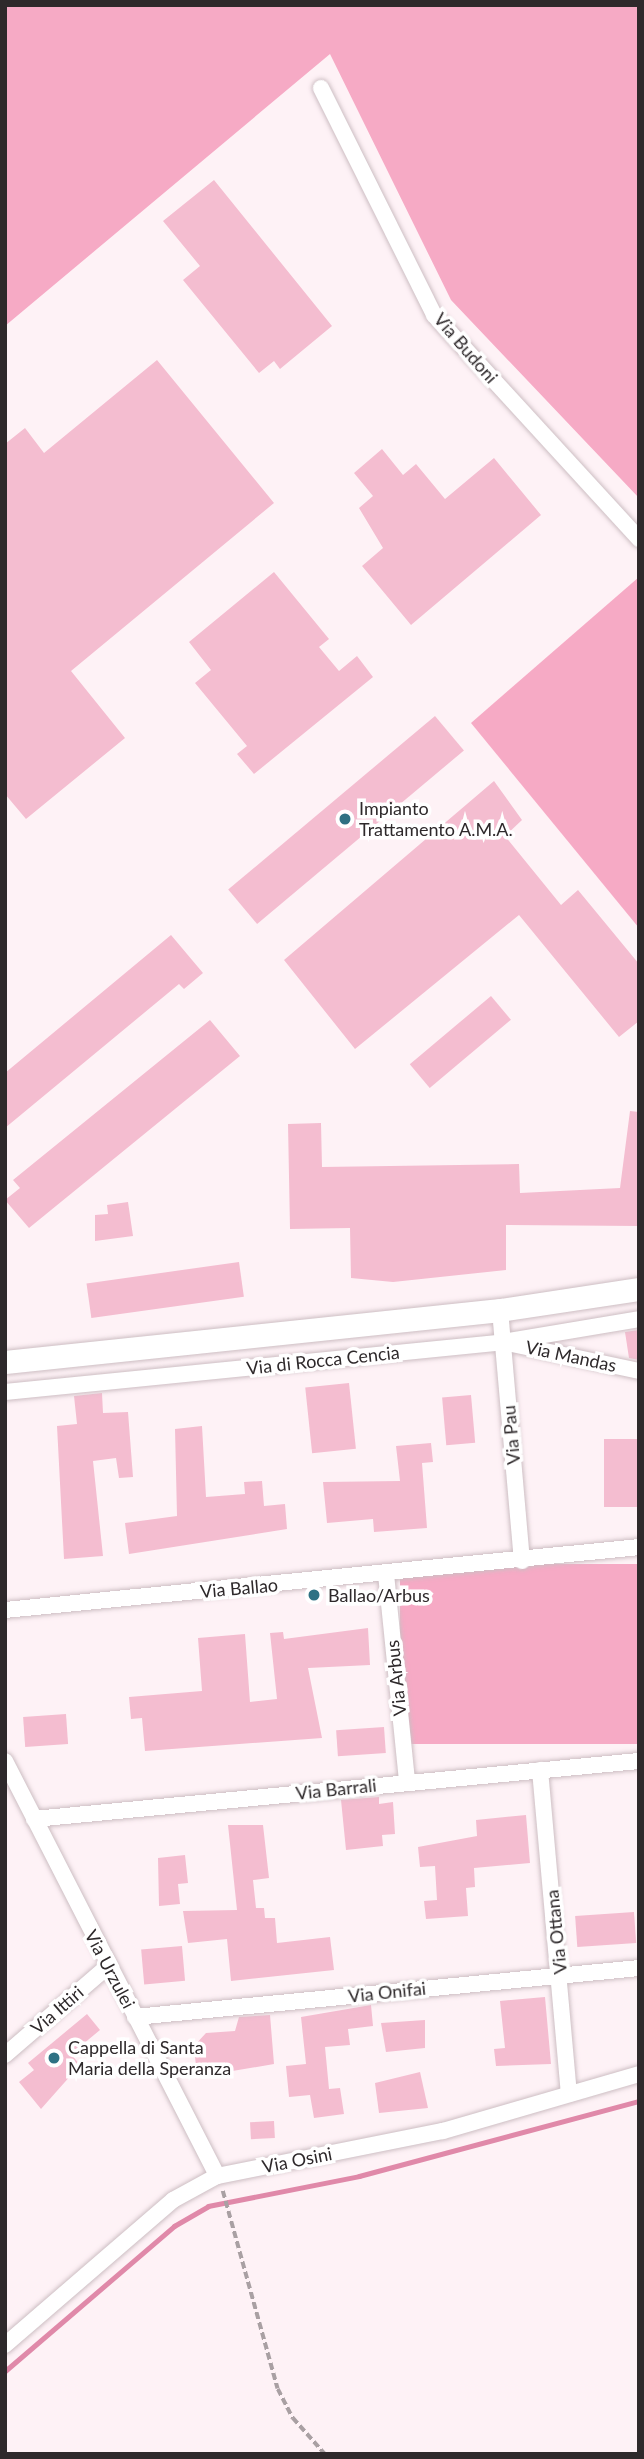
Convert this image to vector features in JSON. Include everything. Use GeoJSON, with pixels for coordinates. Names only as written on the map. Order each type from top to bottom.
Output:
{"type":"FeatureCollection","features":[{"type":"Feature","properties":{"kind":"main road","name":"Via di Rocca Cencia"},"geometry":{"type":"LineString","coordinates":[[5,1362],[500,1310],[639,1289]]}},
{"type":"Feature","properties":{"kind":"street","name":"Via Budoni"},"geometry":{"type":"LineString","coordinates":[[321,88],[434,315],[639,539]]}},
{"type":"Feature","properties":{"kind":"street","name":"Via Pau"},"geometry":{"type":"LineString","coordinates":[[500,1310],[522,1560]]}},
{"type":"Feature","properties":{"kind":"street","name":"Via di Rocca Cencia"},"geometry":{"type":"LineString","coordinates":[[5,1392],[502,1342],[639,1319]]}},
{"type":"Feature","properties":{"kind":"street"},"geometry":{"type":"LineString","coordinates":[[300,1332],[303,1362]]}},
{"type":"Feature","properties":{"kind":"street","name":"Via Mandas"},"geometry":{"type":"LineString","coordinates":[[502,1342],[639,1371]]}},
{"type":"Feature","properties":{"kind":"street","name":"Via Ballao"},"geometry":{"type":"LineString","coordinates":[[5,1610],[639,1547]]}},
{"type":"Feature","properties":{"kind":"street","name":"Via Arbus"},"geometry":{"type":"LineString","coordinates":[[386,1574],[407,1782]]}},
{"type":"Feature","properties":{"kind":"street","name":"Via Barrali"},"geometry":{"type":"LineString","coordinates":[[34,1819],[639,1760]]}},
{"type":"Feature","properties":{"kind":"street","name":"Via Ottana"},"geometry":{"type":"LineString","coordinates":[[540,1770],[569,2094]]}},
{"type":"Feature","properties":{"kind":"street","name":"Via Urzulei"},"geometry":{"type":"LineString","coordinates":[[7,1771],[217,2176]]}},
{"type":"Feature","properties":{"kind":"street","name":"Via Ittiri"},"geometry":{"type":"LineString","coordinates":[[5,2055],[108,1966]]}},
{"type":"Feature","properties":{"kind":"street","name":"Via Onifai"},"geometry":{"type":"LineString","coordinates":[[135,2017],[639,1968]]}},
{"type":"Feature","properties":{"kind":"street","name":"Via Osini"},"geometry":{"type":"LineString","coordinates":[[5,2345],[173,2200],[217,2176],[443,2132],[639,2074]]}},
{"type":"Feature","properties":{"kind":"path"},"geometry":{"type":"LineString","coordinates":[[224,2195],[230,2208],[278,2389],[293,2418],[325,2454]]}},
{"type":"Feature","properties":{"kind":"shaded area"},"geometry":{"type":"Polygon","coordinates":[[[5,5],[639,5],[639,498],[451,300],[330,54],[5,326],[5,5]]]}},
{"type":"Feature","properties":{"kind":"shaded area"},"geometry":{"type":"Polygon","coordinates":[[[639,577],[639,928],[471,723],[639,577]]]}},
{"type":"Feature","properties":{"kind":"shaded area"},"geometry":{"type":"Polygon","coordinates":[[[400,1564],[639,1564],[639,1744],[400,1744],[400,1564]]]}},
{"type":"Feature","properties":{"kind":"building"},"geometry":{"type":"Polygon","coordinates":[[[214,180],[332,326],[280,369],[274,361],[259,373],[183,280],[200,266],[163,221],[214,180]]]}},
{"type":"Feature","properties":{"kind":"building"},"geometry":{"type":"Polygon","coordinates":[[[157,360],[274,503],[71,671],[125,738],[26,819],[5,794],[5,444],[25,428],[44,453],[157,360]]]}},
{"type":"Feature","properties":{"kind":"building"},"geometry":{"type":"Polygon","coordinates":[[[382,449],[403,475],[416,464],[445,499],[494,458],[541,515],[411,625],[362,566],[383,548],[359,508],[373,496],[354,473],[382,449]]]}},
{"type":"Feature","properties":{"kind":"building"},"geometry":{"type":"Polygon","coordinates":[[[274,572],[329,639],[319,647],[339,671],[357,656],[373,677],[254,774],[237,754],[247,746],[195,683],[211,670],[189,642],[274,572]]]}},
{"type":"Feature","properties":{"kind":"building","name":"Impianto Trattamento A.M.A."},"geometry":{"type":"Polygon","coordinates":[[[435,716],[464,750],[257,924],[228,890],[435,716]]]}},
{"type":"Feature","properties":{"kind":"building"},"geometry":{"type":"Polygon","coordinates":[[[494,781],[522,820],[505,836],[561,905],[578,890],[639,964],[639,1021],[619,1037],[519,915],[355,1049],[284,960],[494,781]]]}},
{"type":"Feature","properties":{"kind":"building"},"geometry":{"type":"Polygon","coordinates":[[[171,935],[203,973],[184,989],[179,984],[5,1128],[5,1073],[171,935]]]}},
{"type":"Feature","properties":{"kind":"building"},"geometry":{"type":"Polygon","coordinates":[[[491,996],[511,1020],[430,1088],[410,1064],[491,996]]]}},
{"type":"Feature","properties":{"kind":"building"},"geometry":{"type":"Polygon","coordinates":[[[210,1020],[240,1056],[29,1228],[5,1200],[20,1188],[13,1180],[210,1020]]]}},
{"type":"Feature","properties":{"kind":"building"},"geometry":{"type":"Polygon","coordinates":[[[630,1111],[639,1112],[639,1226],[506,1225],[506,1270],[393,1282],[351,1278],[350,1228],[290,1229],[288,1124],[321,1123],[322,1167],[519,1164],[520,1193],[620,1188],[630,1111]]]}},
{"type":"Feature","properties":{"kind":"building"},"geometry":{"type":"Polygon","coordinates":[[[128,1202],[133,1236],[95,1241],[95,1215],[108,1214],[107,1205],[128,1202]]]}},
{"type":"Feature","properties":{"kind":"building"},"geometry":{"type":"Polygon","coordinates":[[[239,1262],[244,1297],[91,1318],[86,1283],[239,1262]]]}},
{"type":"Feature","properties":{"kind":"building"},"geometry":{"type":"Polygon","coordinates":[[[639,1330],[639,1360],[629,1358],[625,1332],[639,1330]]]}},
{"type":"Feature","properties":{"kind":"building"},"geometry":{"type":"Polygon","coordinates":[[[349,1383],[356,1449],[312,1453],[305,1388],[349,1383]]]}},
{"type":"Feature","properties":{"kind":"building"},"geometry":{"type":"Polygon","coordinates":[[[102,1393],[103,1413],[128,1412],[133,1477],[119,1478],[116,1458],[93,1461],[103,1556],[64,1559],[57,1426],[77,1424],[74,1396],[102,1393]]]}},
{"type":"Feature","properties":{"kind":"building"},"geometry":{"type":"Polygon","coordinates":[[[471,1395],[475,1443],[446,1445],[442,1398],[471,1395]]]}},
{"type":"Feature","properties":{"kind":"building"},"geometry":{"type":"Polygon","coordinates":[[[202,1426],[206,1497],[245,1494],[244,1482],[262,1481],[264,1506],[285,1504],[287,1529],[129,1554],[125,1523],[177,1516],[175,1429],[202,1426]]]}},
{"type":"Feature","properties":{"kind":"building"},"geometry":{"type":"Polygon","coordinates":[[[604,1439],[639,1439],[639,1507],[604,1507],[604,1439]]]}},
{"type":"Feature","properties":{"kind":"building"},"geometry":{"type":"Polygon","coordinates":[[[431,1443],[433,1462],[422,1463],[427,1528],[374,1532],[373,1519],[327,1523],[323,1482],[400,1481],[396,1446],[431,1443]]]}},
{"type":"Feature","properties":{"kind":"building"},"geometry":{"type":"Polygon","coordinates":[[[368,1628],[370,1665],[308,1668],[322,1738],[145,1751],[142,1718],[131,1719],[129,1697],[202,1691],[198,1638],[245,1634],[250,1702],[277,1699],[270,1633],[283,1632],[284,1639],[368,1628]]]}},
{"type":"Feature","properties":{"kind":"building"},"geometry":{"type":"Polygon","coordinates":[[[66,1714],[68,1744],[25,1747],[23,1717],[66,1714]]]}},
{"type":"Feature","properties":{"kind":"building"},"geometry":{"type":"Polygon","coordinates":[[[384,1727],[386,1753],[338,1756],[336,1730],[384,1727]]]}},
{"type":"Feature","properties":{"kind":"building"},"geometry":{"type":"Polygon","coordinates":[[[379,1797],[379,1804],[393,1802],[395,1834],[382,1835],[383,1846],[346,1850],[341,1800],[379,1797]]]}},
{"type":"Feature","properties":{"kind":"building"},"geometry":{"type":"Polygon","coordinates":[[[526,1815],[530,1863],[474,1868],[475,1887],[466,1888],[468,1916],[426,1919],[424,1901],[437,1900],[435,1866],[420,1867],[418,1847],[477,1836],[476,1820],[526,1815]]]}},
{"type":"Feature","properties":{"kind":"building"},"geometry":{"type":"Polygon","coordinates":[[[228,1825],[263,1825],[269,1878],[253,1880],[256,1908],[264,1908],[265,1918],[275,1918],[277,1943],[330,1937],[334,1970],[231,1981],[227,1939],[188,1943],[183,1911],[237,1910],[228,1825]]]}},
{"type":"Feature","properties":{"kind":"building"},"geometry":{"type":"Polygon","coordinates":[[[185,1855],[188,1883],[178,1884],[180,1904],[159,1906],[158,1858],[185,1855]]]}},
{"type":"Feature","properties":{"kind":"building"},"geometry":{"type":"Polygon","coordinates":[[[634,1912],[636,1943],[577,1947],[575,1916],[634,1912]]]}},
{"type":"Feature","properties":{"kind":"building"},"geometry":{"type":"Polygon","coordinates":[[[182,1946],[185,1981],[144,1984],[141,1950],[182,1946]]]}},
{"type":"Feature","properties":{"kind":"building"},"geometry":{"type":"Polygon","coordinates":[[[545,1997],[551,2064],[496,2066],[494,2049],[505,2048],[500,2001],[545,1997]]]}},
{"type":"Feature","properties":{"kind":"building"},"geometry":{"type":"Polygon","coordinates":[[[371,2005],[373,2026],[348,2029],[350,2045],[325,2047],[329,2089],[340,2088],[344,2114],[314,2118],[310,2095],[289,2097],[286,2066],[306,2064],[301,2017],[371,2005]]]}},
{"type":"Feature","properties":{"kind":"building","name":"Cappella di Santa Maria della Speranza"},"geometry":{"type":"Polygon","coordinates":[[[87,2014],[100,2030],[71,2054],[80,2065],[41,2109],[19,2082],[34,2070],[28,2063],[87,2014]]]}},
{"type":"Feature","properties":{"kind":"building"},"geometry":{"type":"Polygon","coordinates":[[[270,2015],[274,2064],[197,2077],[194,2046],[206,2033],[235,2031],[239,2017],[270,2015]]]}},
{"type":"Feature","properties":{"kind":"building"},"geometry":{"type":"Polygon","coordinates":[[[425,2020],[425,2048],[386,2052],[381,2023],[425,2020]]]}},
{"type":"Feature","properties":{"kind":"building"},"geometry":{"type":"Polygon","coordinates":[[[420,2072],[428,2108],[379,2113],[375,2083],[420,2072]]]}},
{"type":"Feature","properties":{"kind":"building"},"geometry":{"type":"Polygon","coordinates":[[[274,2121],[275,2138],[251,2139],[250,2122],[274,2121]]]}},
{"type":"Feature","properties":{"kind":"waterway"},"geometry":{"type":"LineString","coordinates":[[5,2371],[174,2226],[208,2206],[359,2176],[639,2101]]}},
{"type":"Feature","properties":{"kind":"place","name":"Impianto Trattamento A.M.A."},"geometry":{"type":"Point","coordinates":[345,819]}},
{"type":"Feature","properties":{"kind":"place","name":"Ballao/Arbus"},"geometry":{"type":"Point","coordinates":[314,1595]}},
{"type":"Feature","properties":{"kind":"place","name":"Cappella di Santa Maria della Speranza"},"geometry":{"type":"Point","coordinates":[54,2058]}}]}
